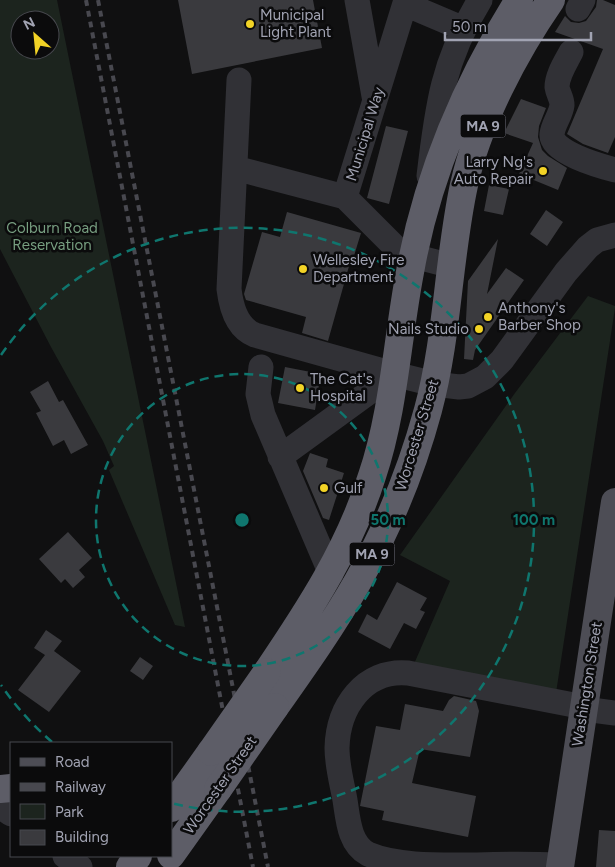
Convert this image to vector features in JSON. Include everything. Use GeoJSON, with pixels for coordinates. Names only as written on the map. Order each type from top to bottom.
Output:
{"type":"FeatureCollection","features":[{"type":"Feature","properties":{"kind":"highway","name":"Worcester Street"},"geometry":{"type":"LineString","coordinates":[[176,794],[211,752],[267,672],[331,574],[355,526],[373,476],[386,426],[413,256],[425,208],[444,150],[469,91],[488,53],[520,0]]}},
{"type":"Feature","properties":{"kind":"highway","name":"Worcester Street"},"geometry":{"type":"LineString","coordinates":[[172,854],[275,707],[340,610],[382,536],[407,474],[426,417],[434,384],[445,320],[455,237],[465,182],[481,132],[510,68],[551,0]]}},
{"type":"Feature","properties":{"kind":"main road","name":"Washington Street"},"geometry":{"type":"LineString","coordinates":[[560,866],[615,505]]}},
{"type":"Feature","properties":{"kind":"street"},"geometry":{"type":"LineString","coordinates":[[357,0],[375,101]]}},
{"type":"Feature","properties":{"kind":"street"},"geometry":{"type":"LineString","coordinates":[[425,208],[440,94],[451,58],[480,0]]}},
{"type":"Feature","properties":{"kind":"street","name":"Municipal Way"},"geometry":{"type":"LineString","coordinates":[[452,266],[413,256],[396,248],[345,197],[406,2],[464,29]]}},
{"type":"Feature","properties":{"kind":"street"},"geometry":{"type":"LineString","coordinates":[[571,52],[558,79],[557,86],[562,108],[552,131],[553,142],[560,149],[602,167],[615,170]]}},
{"type":"Feature","properties":{"kind":"street"},"geometry":{"type":"LineString","coordinates":[[239,80],[229,276],[230,300],[240,323],[250,333],[434,384],[464,386],[486,377],[502,360],[576,260],[597,240],[615,235]]}},
{"type":"Feature","properties":{"kind":"street"},"geometry":{"type":"LineString","coordinates":[[234,168],[345,197]]}},
{"type":"Feature","properties":{"kind":"street"},"geometry":{"type":"LineString","coordinates":[[261,367],[258,386],[261,407],[280,457],[331,574]]}},
{"type":"Feature","properties":{"kind":"street"},"geometry":{"type":"LineString","coordinates":[[280,457],[394,374]]}},
{"type":"Feature","properties":{"kind":"street"},"geometry":{"type":"LineString","coordinates":[[560,866],[416,864],[380,858],[359,859],[339,771],[338,741],[341,724],[352,699],[363,685],[376,676],[391,672],[408,672],[615,713]]}},
{"type":"Feature","properties":{"kind":"street"},"geometry":{"type":"LineString","coordinates":[[66,857],[80,867]]}},
{"type":"Feature","properties":{"kind":"green space","name":"Colburn Road Reservation"},"geometry":{"type":"Polygon","coordinates":[[[0,0],[57,0],[59,10],[10,10],[10,60],[60,60],[60,15],[185,627],[175,625],[109,470],[114,466],[103,441],[0,249],[0,0]]]}},
{"type":"Feature","properties":{"kind":"green space"},"geometry":{"type":"Polygon","coordinates":[[[588,296],[615,306],[615,308],[556,693],[414,664],[450,581],[400,555],[515,393],[588,296]]]}},
{"type":"Feature","properties":{"kind":"building","name":"Municipal Light Plant"},"geometry":{"type":"Polygon","coordinates":[[[178,0],[313,0],[322,48],[192,74],[178,0]]]}},
{"type":"Feature","properties":{"kind":"building"},"geometry":{"type":"Polygon","coordinates":[[[597,0],[603,0],[615,5],[615,137],[608,153],[583,144],[567,134],[603,49],[555,32],[565,16],[571,22],[579,23],[586,21],[596,7],[597,0]]]}},
{"type":"Feature","properties":{"kind":"building"},"geometry":{"type":"Polygon","coordinates":[[[521,99],[546,108],[539,126],[538,137],[542,150],[567,168],[558,190],[519,174],[533,143],[504,133],[521,99]]]}},
{"type":"Feature","properties":{"kind":"building"},"geometry":{"type":"Polygon","coordinates":[[[386,126],[408,131],[389,204],[367,198],[386,126]]]}},
{"type":"Feature","properties":{"kind":"building"},"geometry":{"type":"Polygon","coordinates":[[[489,185],[509,189],[503,215],[484,211],[489,185]]]}},
{"type":"Feature","properties":{"kind":"building"},"geometry":{"type":"Polygon","coordinates":[[[546,210],[563,222],[547,246],[530,234],[546,210]]]}},
{"type":"Feature","properties":{"kind":"building"},"geometry":{"type":"Polygon","coordinates":[[[287,212],[361,233],[353,259],[351,259],[328,341],[302,333],[306,317],[246,300],[244,294],[262,232],[280,237],[287,212]]]}},
{"type":"Feature","properties":{"kind":"building"},"geometry":{"type":"Polygon","coordinates":[[[498,239],[487,294],[506,268],[524,280],[475,350],[473,360],[464,359],[468,281],[498,239]]]}},
{"type":"Feature","properties":{"kind":"building","name":"The Cat's Hospital"},"geometry":{"type":"Polygon","coordinates":[[[285,367],[321,374],[315,410],[278,403],[285,367]]]}},
{"type":"Feature","properties":{"kind":"building"},"geometry":{"type":"Polygon","coordinates":[[[48,381],[59,402],[63,400],[88,445],[71,454],[64,440],[53,446],[36,413],[41,411],[30,392],[48,381]]]}},
{"type":"Feature","properties":{"kind":"building","name":"Gulf"},"geometry":{"type":"Polygon","coordinates":[[[310,453],[328,459],[326,467],[344,473],[329,520],[323,518],[303,471],[310,453]]]}},
{"type":"Feature","properties":{"kind":"building"},"geometry":{"type":"Polygon","coordinates":[[[68,532],[92,558],[79,570],[85,577],[73,588],[65,579],[61,583],[39,559],[68,532]]]}},
{"type":"Feature","properties":{"kind":"building"},"geometry":{"type":"Polygon","coordinates":[[[397,582],[427,598],[420,610],[425,612],[416,629],[404,623],[390,649],[358,632],[367,614],[377,620],[397,582]]]}},
{"type":"Feature","properties":{"kind":"building"},"geometry":{"type":"Polygon","coordinates":[[[46,630],[62,641],[54,651],[81,671],[49,712],[18,690],[45,655],[34,648],[46,630]]]}},
{"type":"Feature","properties":{"kind":"building"},"geometry":{"type":"Polygon","coordinates":[[[140,657],[153,666],[143,680],[130,671],[140,657]]]}},
{"type":"Feature","properties":{"kind":"building"},"geometry":{"type":"Polygon","coordinates":[[[454,696],[476,701],[479,711],[470,757],[420,749],[412,783],[476,796],[468,837],[382,820],[384,811],[360,806],[376,726],[400,730],[405,704],[443,711],[449,700],[454,696]]]}},
{"type":"Feature","properties":{"kind":"building"},"geometry":{"type":"Polygon","coordinates":[[[599,830],[615,831],[615,867],[596,867],[599,830]]]}},
{"type":"Feature","properties":{"kind":"railway"},"geometry":{"type":"LineString","coordinates":[[86,0],[253,867]]}},
{"type":"Feature","properties":{"kind":"railway"},"geometry":{"type":"LineString","coordinates":[[98,0],[268,867]]}},
{"type":"Feature","properties":{"kind":"place","name":"Municipal Light Plant"},"geometry":{"type":"Point","coordinates":[250,24]}},
{"type":"Feature","properties":{"kind":"place","name":"Larry Ng's Auto Repair"},"geometry":{"type":"Point","coordinates":[543,171]}},
{"type":"Feature","properties":{"kind":"place","name":"Wellesley Fire Department"},"geometry":{"type":"Point","coordinates":[303,269]}},
{"type":"Feature","properties":{"kind":"place","name":"Anthony's Barber Shop"},"geometry":{"type":"Point","coordinates":[488,317]}},
{"type":"Feature","properties":{"kind":"place","name":"Nails Studio"},"geometry":{"type":"Point","coordinates":[479,329]}},
{"type":"Feature","properties":{"kind":"place","name":"The Cat's Hospital"},"geometry":{"type":"Point","coordinates":[300,388]}},
{"type":"Feature","properties":{"kind":"place","name":"Gulf"},"geometry":{"type":"Point","coordinates":[324,488]}}]}
